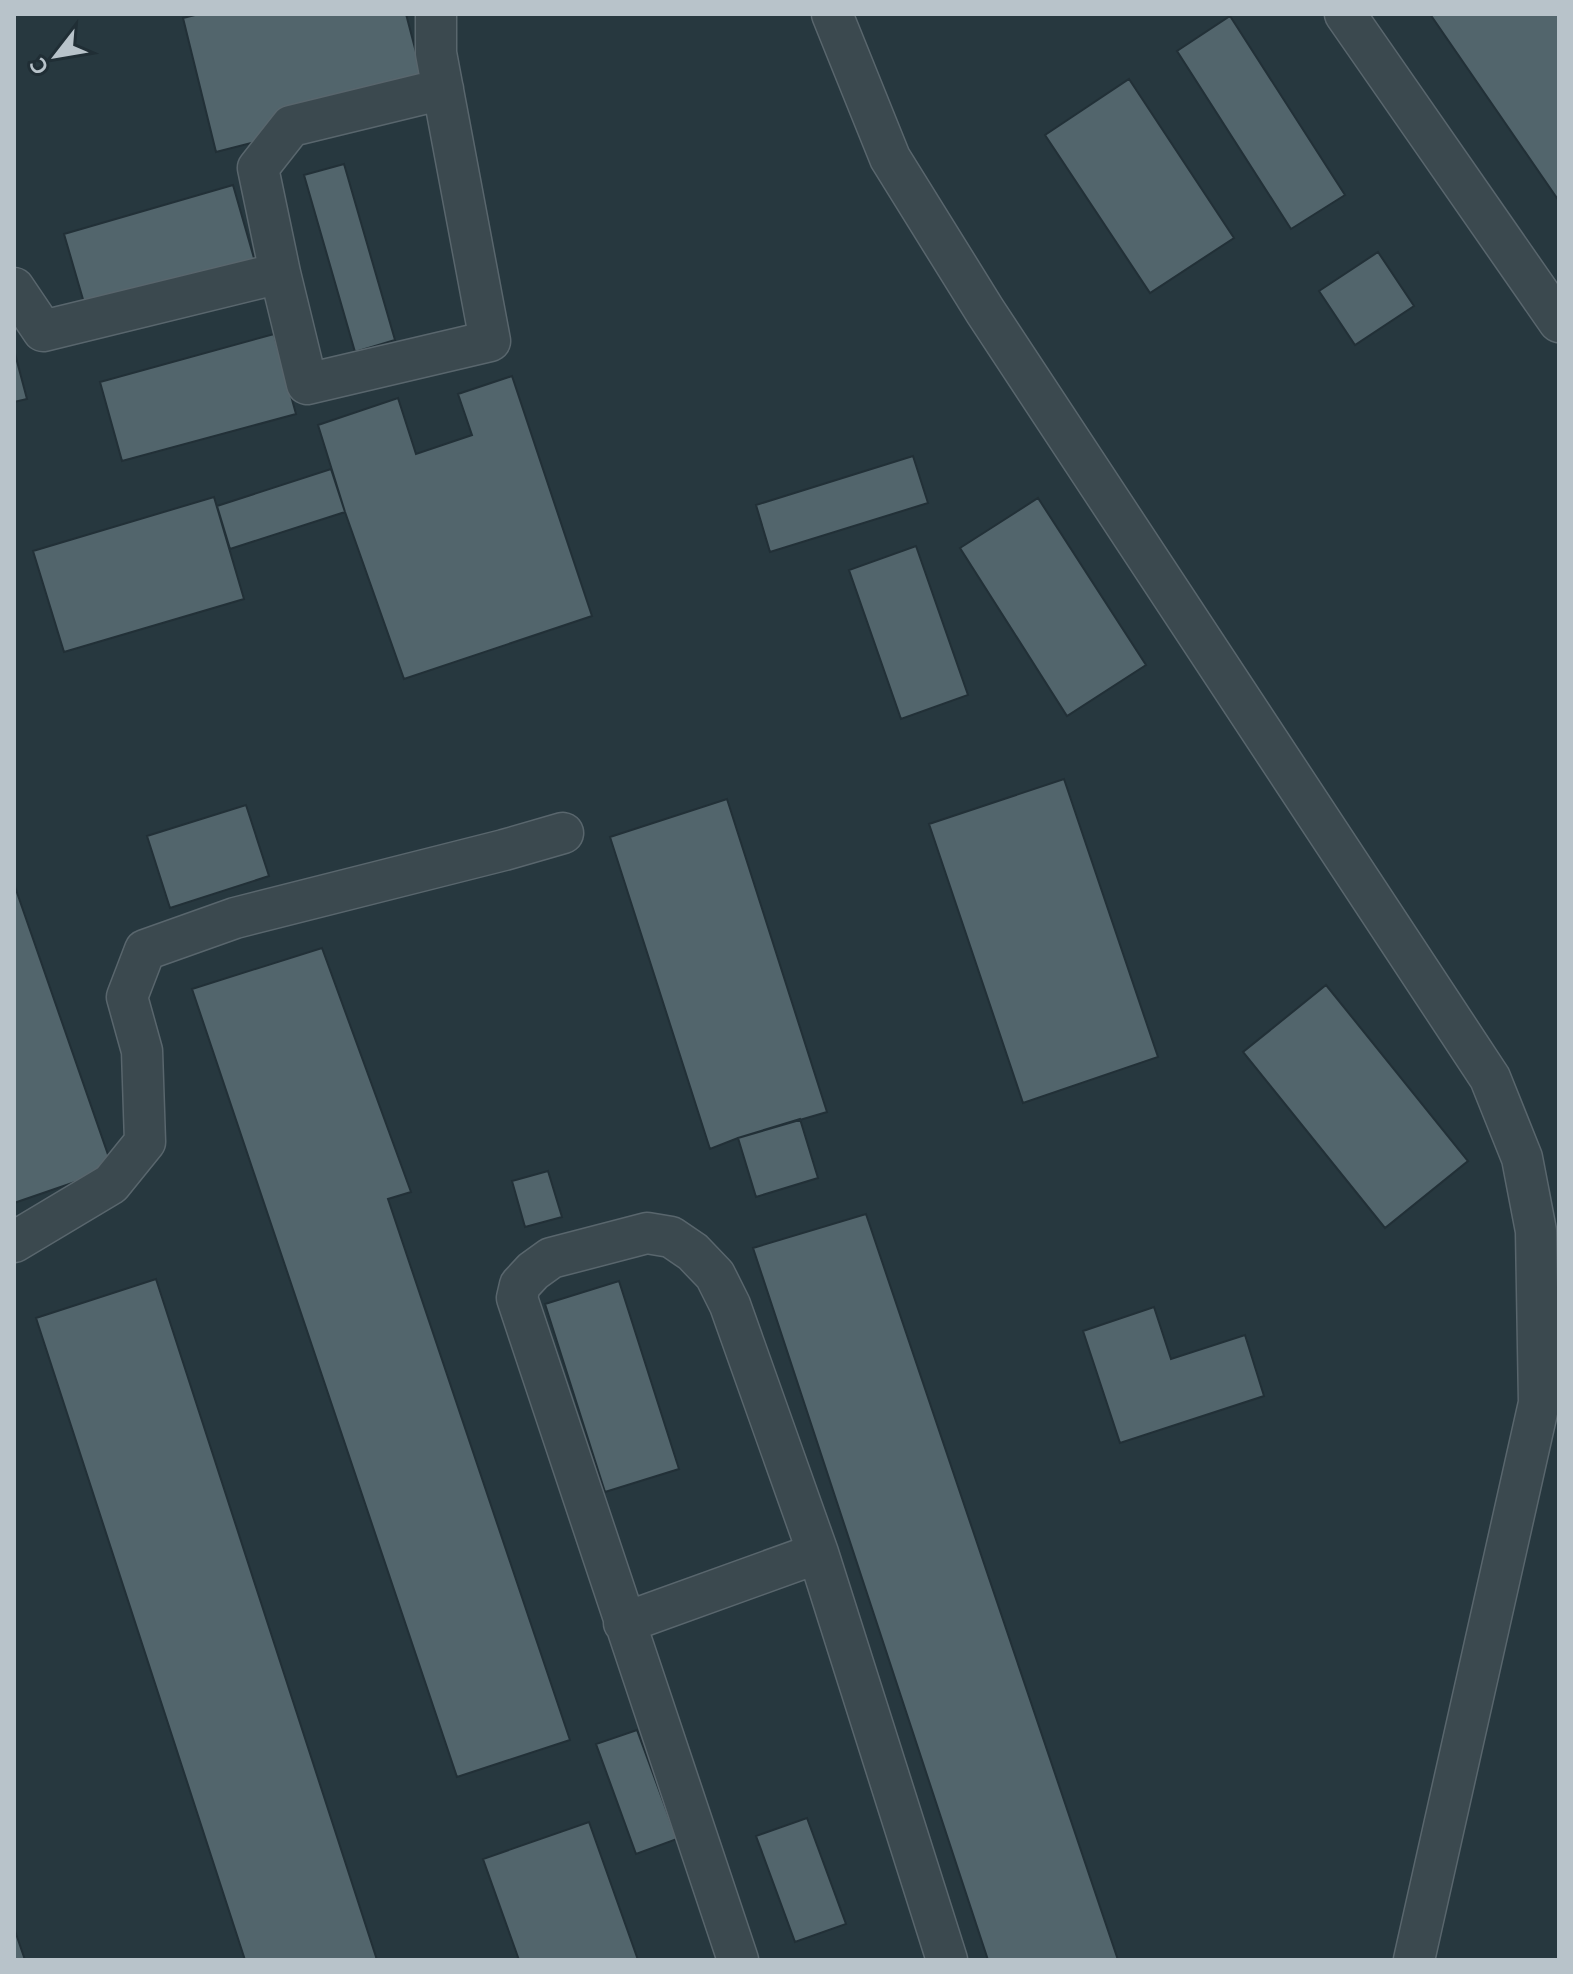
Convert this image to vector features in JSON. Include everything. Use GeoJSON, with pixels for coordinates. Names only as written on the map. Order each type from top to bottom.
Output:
{"type":"FeatureCollection","features":[{"type":"Feature","properties":{"kind":"street"},"geometry":{"type":"LineString","coordinates":[[436,14],[436,53],[443,89],[490,341],[307,384],[258,168],[291,126],[443,89]]}},
{"type":"Feature","properties":{"kind":"street"},"geometry":{"type":"LineString","coordinates":[[832,14],[890,158],[985,311],[1490,1078],[1522,1158],[1549,1328],[1539,1403],[1414,1960]]}},
{"type":"Feature","properties":{"kind":"street"},"geometry":{"type":"LineString","coordinates":[[1345,14],[1559,322]]}},
{"type":"Feature","properties":{"kind":"street"},"geometry":{"type":"LineString","coordinates":[[14,288],[43,331],[280,273]]}},
{"type":"Feature","properties":{"kind":"street"},"geometry":{"type":"LineString","coordinates":[[14,1242],[111,1184],[145,1142],[142,1051],[127,997],[145,950],[235,918],[563,833]]}},
{"type":"Feature","properties":{"kind":"street"},"geometry":{"type":"LineString","coordinates":[[738,1960],[517,1298],[520,1285],[551,1258],[647,1233],[671,1237],[693,1252],[715,1275],[730,1305],[818,1553],[947,1960]]}},
{"type":"Feature","properties":{"kind":"street"},"geometry":{"type":"LineString","coordinates":[[624,1623],[818,1553]]}},
{"type":"Feature","properties":{"kind":"building"},"geometry":{"type":"Polygon","coordinates":[[[199,14],[406,14],[428,98],[216,152],[183,18],[199,14]]]}},
{"type":"Feature","properties":{"kind":"building"},"geometry":{"type":"Polygon","coordinates":[[[1430,14],[1559,14],[1559,201],[1430,14]]]}},
{"type":"Feature","properties":{"kind":"building"},"geometry":{"type":"Polygon","coordinates":[[[1230,16],[1345,195],[1291,229],[1177,51],[1230,16]]]}},
{"type":"Feature","properties":{"kind":"building"},"geometry":{"type":"Polygon","coordinates":[[[1129,79],[1234,238],[1150,293],[1045,135],[1129,79]]]}},
{"type":"Feature","properties":{"kind":"building"},"geometry":{"type":"Polygon","coordinates":[[[344,164],[395,340],[355,352],[304,175],[344,164]]]}},
{"type":"Feature","properties":{"kind":"building"},"geometry":{"type":"Polygon","coordinates":[[[233,185],[258,272],[89,320],[64,234],[233,185]]]}},
{"type":"Feature","properties":{"kind":"building"},"geometry":{"type":"Polygon","coordinates":[[[1378,252],[1414,306],[1355,345],[1319,291],[1378,252]]]}},
{"type":"Feature","properties":{"kind":"building"},"geometry":{"type":"Polygon","coordinates":[[[274,334],[296,414],[122,461],[100,382],[274,334]]]}},
{"type":"Feature","properties":{"kind":"building"},"geometry":{"type":"Polygon","coordinates":[[[14,350],[27,399],[14,402],[14,350]]]}},
{"type":"Feature","properties":{"kind":"building"},"geometry":{"type":"Polygon","coordinates":[[[512,376],[592,616],[404,679],[318,425],[398,398],[416,454],[472,435],[458,394],[512,376]]]}},
{"type":"Feature","properties":{"kind":"building"},"geometry":{"type":"Polygon","coordinates":[[[913,456],[928,503],[770,552],[756,505],[913,456]]]}},
{"type":"Feature","properties":{"kind":"building"},"geometry":{"type":"Polygon","coordinates":[[[331,469],[345,512],[230,549],[217,506],[331,469]]]}},
{"type":"Feature","properties":{"kind":"building"},"geometry":{"type":"Polygon","coordinates":[[[214,497],[244,599],[64,652],[33,551],[214,497]]]}},
{"type":"Feature","properties":{"kind":"building"},"geometry":{"type":"Polygon","coordinates":[[[1038,498],[1146,665],[1067,716],[960,548],[1038,498]]]}},
{"type":"Feature","properties":{"kind":"building"},"geometry":{"type":"Polygon","coordinates":[[[916,546],[968,695],[901,719],[849,570],[916,546]]]}},
{"type":"Feature","properties":{"kind":"building"},"geometry":{"type":"Polygon","coordinates":[[[1064,779],[1158,1057],[1023,1103],[929,824],[1064,779]]]}},
{"type":"Feature","properties":{"kind":"building"},"geometry":{"type":"Polygon","coordinates":[[[727,799],[827,1112],[710,1149],[610,837],[727,799]]]}},
{"type":"Feature","properties":{"kind":"building"},"geometry":{"type":"Polygon","coordinates":[[[246,805],[269,876],[170,908],[147,836],[246,805]]]}},
{"type":"Feature","properties":{"kind":"building"},"geometry":{"type":"Polygon","coordinates":[[[14,884],[113,1169],[14,1203],[14,884]]]}},
{"type":"Feature","properties":{"kind":"building"},"geometry":{"type":"Polygon","coordinates":[[[322,948],[411,1192],[388,1199],[570,1740],[457,1777],[192,989],[322,948]]]}},
{"type":"Feature","properties":{"kind":"building"},"geometry":{"type":"Polygon","coordinates":[[[1326,985],[1468,1161],[1385,1228],[1243,1052],[1326,985]]]}},
{"type":"Feature","properties":{"kind":"building"},"geometry":{"type":"Polygon","coordinates":[[[800,1119],[818,1178],[756,1197],[738,1138],[800,1119]]]}},
{"type":"Feature","properties":{"kind":"building"},"geometry":{"type":"Polygon","coordinates":[[[548,1171],[562,1217],[525,1227],[512,1181],[548,1171]]]}},
{"type":"Feature","properties":{"kind":"building"},"geometry":{"type":"Polygon","coordinates":[[[866,1214],[1118,1960],[988,1960],[753,1248],[866,1214]]]}},
{"type":"Feature","properties":{"kind":"building"},"geometry":{"type":"Polygon","coordinates":[[[156,1279],[377,1960],[245,1960],[36,1318],[156,1279]]]}},
{"type":"Feature","properties":{"kind":"building"},"geometry":{"type":"Polygon","coordinates":[[[619,1281],[679,1469],[605,1492],[545,1304],[619,1281]]]}},
{"type":"Feature","properties":{"kind":"building"},"geometry":{"type":"Polygon","coordinates":[[[1154,1307],[1171,1359],[1245,1335],[1264,1396],[1120,1443],[1083,1331],[1154,1307]]]}},
{"type":"Feature","properties":{"kind":"building"},"geometry":{"type":"Polygon","coordinates":[[[637,1730],[677,1839],[636,1854],[596,1744],[637,1730]]]}},
{"type":"Feature","properties":{"kind":"building"},"geometry":{"type":"Polygon","coordinates":[[[807,1818],[846,1924],[795,1942],[756,1836],[807,1818]]]}},
{"type":"Feature","properties":{"kind":"building"},"geometry":{"type":"Polygon","coordinates":[[[589,1822],[638,1960],[519,1960],[483,1859],[589,1822]]]}},
{"type":"Feature","properties":{"kind":"building"},"geometry":{"type":"Polygon","coordinates":[[[14,1928],[25,1960],[14,1960],[14,1928]]]}}]}
